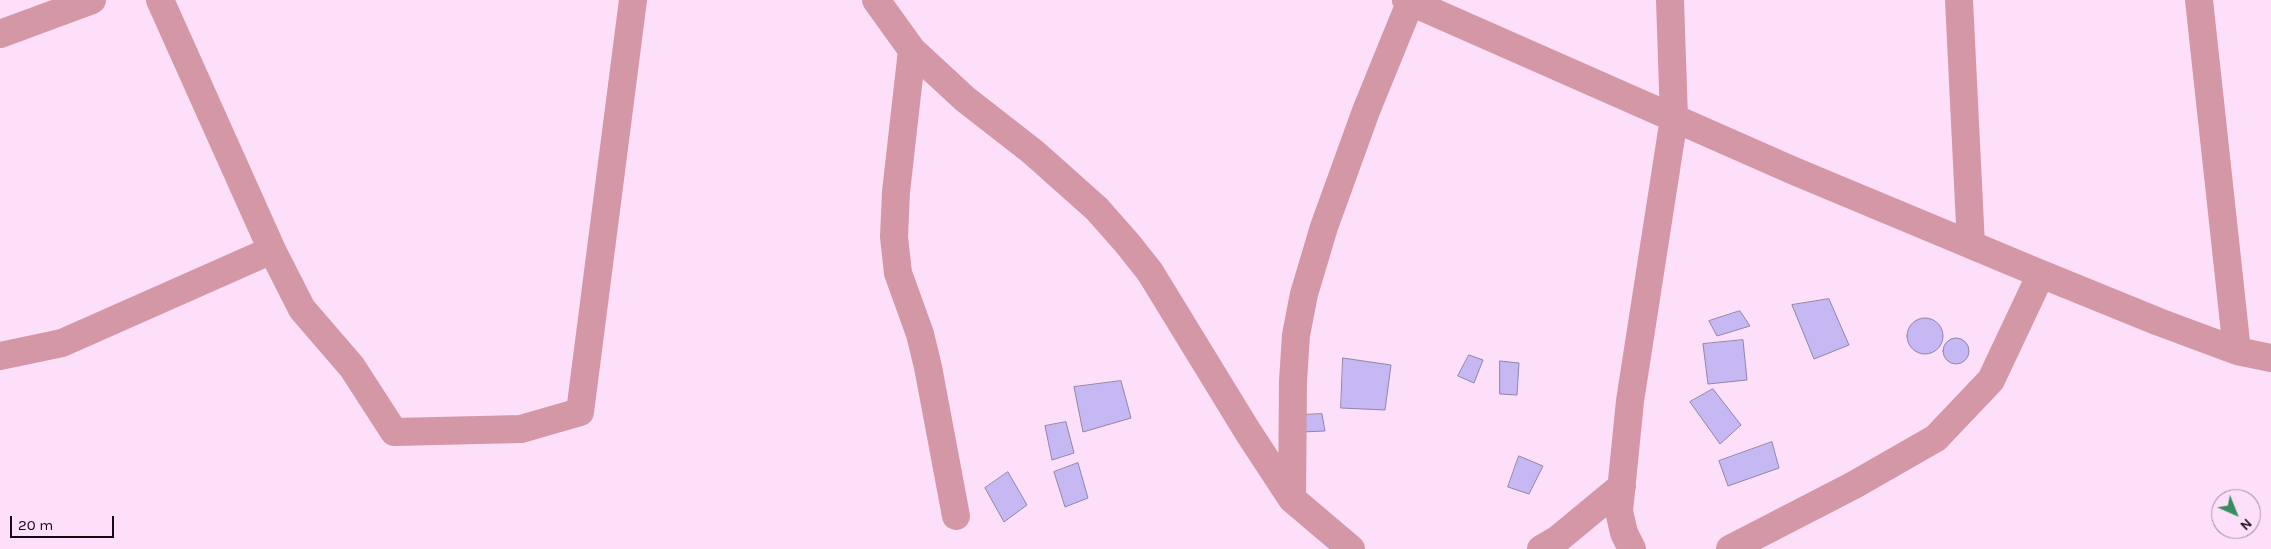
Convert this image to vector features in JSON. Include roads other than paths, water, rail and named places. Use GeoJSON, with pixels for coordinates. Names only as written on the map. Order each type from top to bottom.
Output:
{"type":"FeatureCollection","features":[{"type":"Feature","properties":{"kind":"street"},"geometry":{"type":"LineString","coordinates":[[0,34],[92,0]]}},
{"type":"Feature","properties":{"kind":"street"},"geometry":{"type":"LineString","coordinates":[[160,0],[272,250],[302,309],[352,367],[394,432],[521,429],[580,412],[633,0]]}},
{"type":"Feature","properties":{"kind":"street"},"geometry":{"type":"LineString","coordinates":[[876,0],[912,50],[966,99],[1033,152],[1097,209],[1127,243],[1159,286],[1248,432],[1292,499],[1351,549]]}},
{"type":"Feature","properties":{"kind":"street"},"geometry":{"type":"LineString","coordinates":[[1632,549],[1621,523],[1620,511],[1630,401],[1674,118],[1670,0]]}},
{"type":"Feature","properties":{"kind":"street"},"geometry":{"type":"LineString","coordinates":[[1959,0],[1971,245]]}},
{"type":"Feature","properties":{"kind":"street"},"geometry":{"type":"LineString","coordinates":[[2199,0],[2237,350]]}},
{"type":"Feature","properties":{"kind":"street"},"geometry":{"type":"LineString","coordinates":[[1292,499],[1293,381],[1296,335],[1304,294],[1324,228],[1408,1],[1674,118],[2040,274],[2159,322],[2237,350],[2271,358]]}},
{"type":"Feature","properties":{"kind":"street"},"geometry":{"type":"LineString","coordinates":[[912,50],[896,192],[894,237],[898,273],[920,334],[928,367],[956,516]]}},
{"type":"Feature","properties":{"kind":"street"},"geometry":{"type":"LineString","coordinates":[[0,356],[62,343],[272,250]]}},
{"type":"Feature","properties":{"kind":"street"},"geometry":{"type":"LineString","coordinates":[[1730,549],[1854,485],[1936,438],[1991,380],[2040,274]]}},
{"type":"Feature","properties":{"kind":"street"},"geometry":{"type":"LineString","coordinates":[[1541,549],[1558,539],[1622,486]]}}]}
